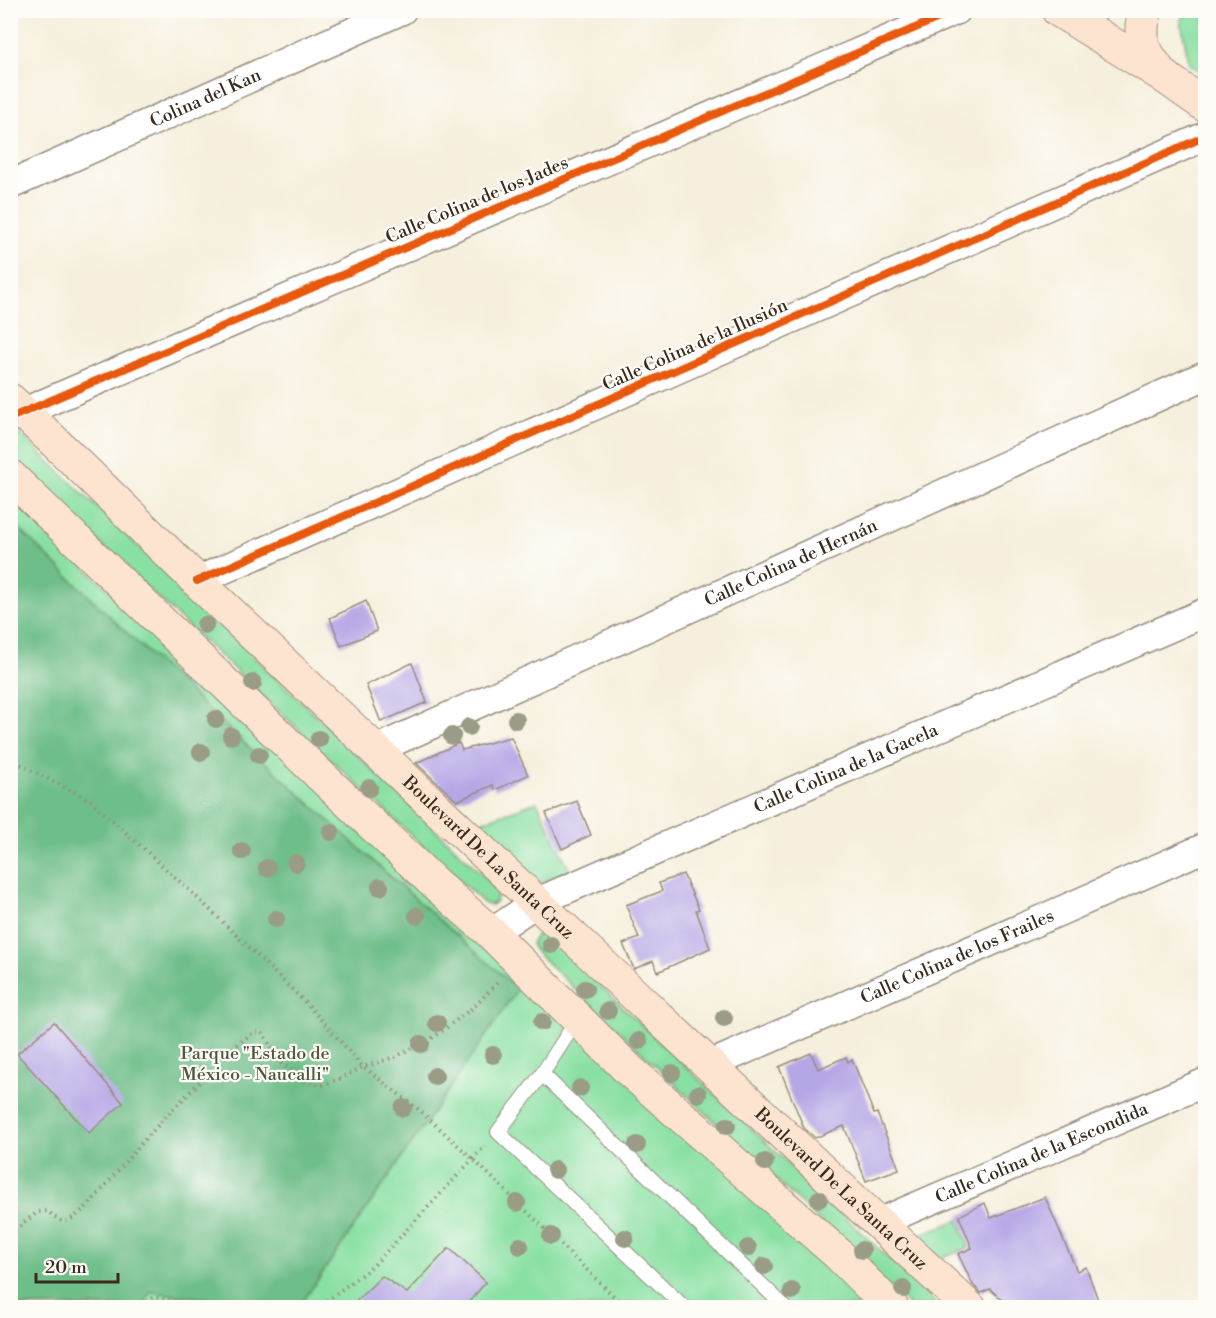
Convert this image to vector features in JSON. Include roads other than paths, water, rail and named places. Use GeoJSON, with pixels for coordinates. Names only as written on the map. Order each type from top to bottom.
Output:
{"type":"FeatureCollection","features":[{"type":"Feature","properties":{"kind":"main road"},"geometry":{"type":"LineString","coordinates":[[1058,10],[1162,75],[1206,106]]}},
{"type":"Feature","properties":{"kind":"main road"},"geometry":{"type":"LineString","coordinates":[[1146,10],[1142,25],[1142,46],[1162,75]]}},
{"type":"Feature","properties":{"kind":"main road","name":"Boulevard De La Santa Cruz"},"geometry":{"type":"LineString","coordinates":[[15,410],[671,1031],[970,1308]]}},
{"type":"Feature","properties":{"kind":"main road"},"geometry":{"type":"LineString","coordinates":[[10,476],[322,777],[490,933],[629,1070],[838,1254],[888,1306]]}},
{"type":"Feature","properties":{"kind":"street","name":"Colina del Kan"},"geometry":{"type":"LineString","coordinates":[[10,185],[402,10]]}},
{"type":"Feature","properties":{"kind":"street","name":"Calle Colina de los Jades"},"geometry":{"type":"LineString","coordinates":[[15,410],[957,10]]}},
{"type":"Feature","properties":{"kind":"street","name":"Calle Colina de la Ilusión"},"geometry":{"type":"LineString","coordinates":[[197,581],[1206,136]]}},
{"type":"Feature","properties":{"kind":"street","name":"Calle Colina de Hernán"},"geometry":{"type":"LineString","coordinates":[[375,750],[1206,375]]}},
{"type":"Feature","properties":{"kind":"street","name":"Calle Colina de la Gacela"},"geometry":{"type":"LineString","coordinates":[[490,933],[537,902],[1206,612]]}},
{"type":"Feature","properties":{"kind":"street","name":"Calle Colina de los Frailes"},"geometry":{"type":"LineString","coordinates":[[710,1065],[1206,847]]}},
{"type":"Feature","properties":{"kind":"street","name":"Calle Colina de la Escondida"},"geometry":{"type":"LineString","coordinates":[[878,1223],[1206,1082]]}},
{"type":"Feature","properties":{"kind":"lane"},"geometry":{"type":"LineString","coordinates":[[577,1020],[542,1074],[498,1132],[685,1308]]}},
{"type":"Feature","properties":{"kind":"lane"},"geometry":{"type":"LineString","coordinates":[[542,1074],[786,1308]]}},
{"type":"Feature","properties":{"kind":"park label","name":"Parque \"Estado de México - Naucalli\""},"geometry":{"type":"Point","coordinates":[255,1063]}}]}
